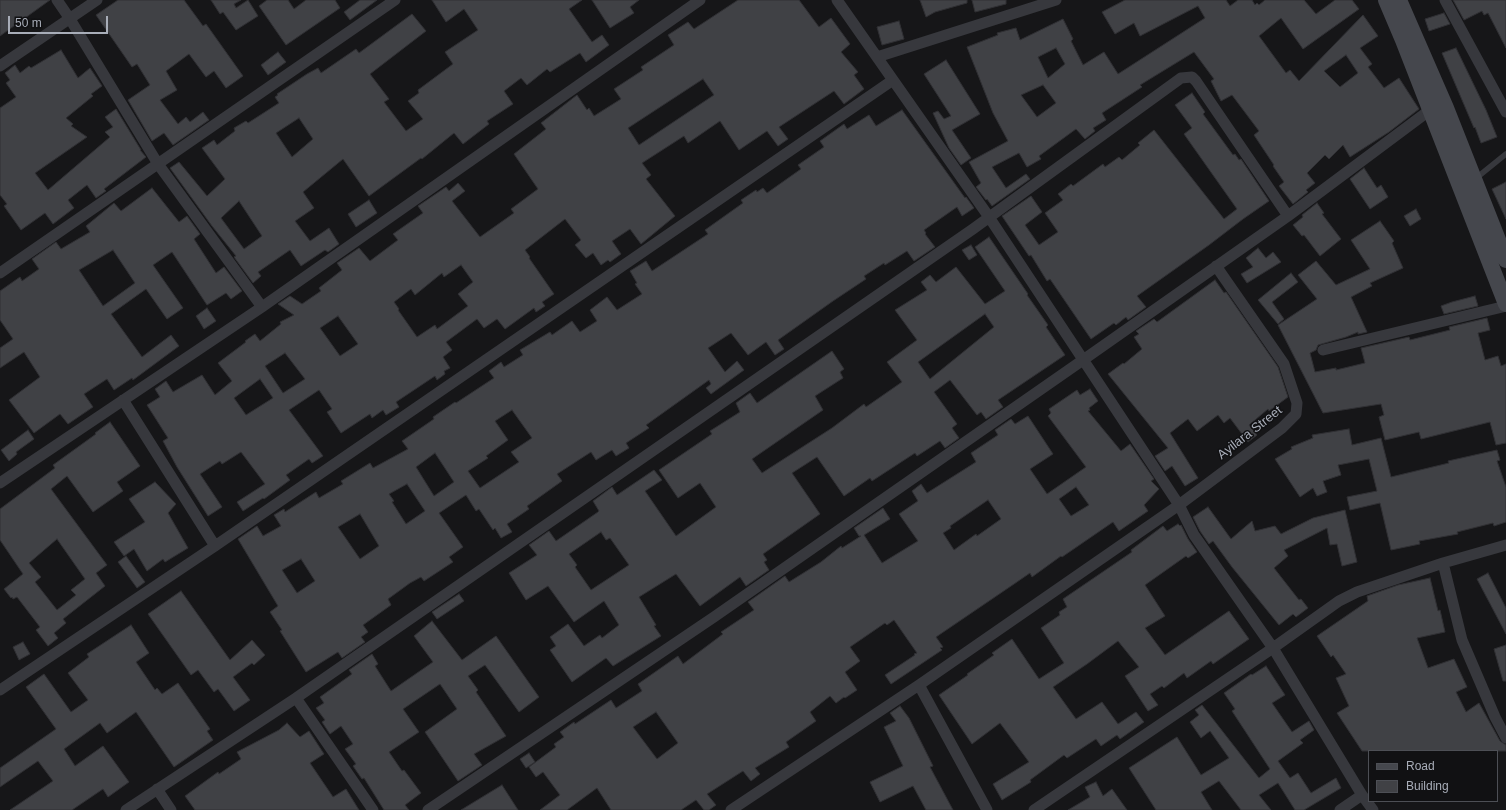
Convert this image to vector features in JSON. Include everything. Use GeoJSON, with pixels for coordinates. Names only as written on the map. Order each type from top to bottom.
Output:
{"type":"FeatureCollection","features":[{"type":"Feature","properties":{"kind":"main road"},"geometry":{"type":"LineString","coordinates":[[1386,0],[1506,305]]}},
{"type":"Feature","properties":{"kind":"main road"},"geometry":{"type":"LineString","coordinates":[[1400,0],[1446,108],[1506,260]]}},
{"type":"Feature","properties":{"kind":"street"},"geometry":{"type":"LineString","coordinates":[[57,0],[158,164],[262,307]]}},
{"type":"Feature","properties":{"kind":"street"},"geometry":{"type":"LineString","coordinates":[[0,66],[97,0]]}},
{"type":"Feature","properties":{"kind":"street"},"geometry":{"type":"LineString","coordinates":[[0,273],[395,0]]}},
{"type":"Feature","properties":{"kind":"street"},"geometry":{"type":"LineString","coordinates":[[0,483],[262,307],[700,0]]}},
{"type":"Feature","properties":{"kind":"street"},"geometry":{"type":"LineString","coordinates":[[837,0],[989,217],[1179,505],[1194,535],[1273,648],[1362,795],[1373,810]]}},
{"type":"Feature","properties":{"kind":"street"},"geometry":{"type":"LineString","coordinates":[[877,57],[1056,0]]}},
{"type":"Feature","properties":{"kind":"street"},"geometry":{"type":"LineString","coordinates":[[1445,0],[1506,112]]}},
{"type":"Feature","properties":{"kind":"street"},"geometry":{"type":"LineString","coordinates":[[126,810],[296,698],[989,217],[1181,78],[1192,77],[1196,82],[1288,216]]}},
{"type":"Feature","properties":{"kind":"street"},"geometry":{"type":"LineString","coordinates":[[0,690],[215,546],[893,80]]}},
{"type":"Feature","properties":{"kind":"street"},"geometry":{"type":"LineString","coordinates":[[428,810],[714,618],[1288,216],[1430,110]]}},
{"type":"Feature","properties":{"kind":"street","name":"Ayilara Street"},"geometry":{"type":"LineString","coordinates":[[731,810],[919,685],[1179,505],[1282,428],[1296,414],[1297,403],[1284,364],[1216,266]]}},
{"type":"Feature","properties":{"kind":"street"},"geometry":{"type":"LineString","coordinates":[[1322,350],[1506,305]]}},
{"type":"Feature","properties":{"kind":"street"},"geometry":{"type":"LineString","coordinates":[[123,400],[215,546]]}},
{"type":"Feature","properties":{"kind":"street"},"geometry":{"type":"LineString","coordinates":[[1034,810],[1340,601],[1357,592],[1443,563],[1506,545]]}},
{"type":"Feature","properties":{"kind":"street"},"geometry":{"type":"LineString","coordinates":[[1443,563],[1462,640],[1495,717],[1506,738]]}},
{"type":"Feature","properties":{"kind":"street"},"geometry":{"type":"LineString","coordinates":[[919,685],[987,810]]}},
{"type":"Feature","properties":{"kind":"street"},"geometry":{"type":"LineString","coordinates":[[296,698],[373,810]]}},
{"type":"Feature","properties":{"kind":"street"},"geometry":{"type":"LineString","coordinates":[[156,789],[171,810]]}},
{"type":"Feature","properties":{"kind":"street"},"geometry":{"type":"LineString","coordinates":[[1340,810],[1362,795]]}},
{"type":"Feature","properties":{"kind":"lane"},"geometry":{"type":"LineString","coordinates":[[1474,180],[1506,154]]}},
{"type":"Feature","properties":{"kind":"building"},"geometry":{"type":"Polygon","coordinates":[[[0,0],[50,0],[0,36],[0,0]]]}},
{"type":"Feature","properties":{"kind":"building"},"geometry":{"type":"Polygon","coordinates":[[[118,0],[184,0],[203,26],[206,24],[243,76],[226,88],[214,71],[206,77],[189,54],[166,71],[177,90],[160,100],[178,124],[186,117],[190,122],[203,112],[209,120],[173,145],[164,133],[152,141],[128,100],[150,85],[137,64],[132,67],[96,15],[118,0]]]}},
{"type":"Feature","properties":{"kind":"building"},"geometry":{"type":"Polygon","coordinates":[[[211,0],[241,0],[234,4],[236,8],[248,0],[258,16],[236,30],[223,12],[220,14],[211,0]]]}},
{"type":"Feature","properties":{"kind":"building"},"geometry":{"type":"Polygon","coordinates":[[[267,0],[288,0],[294,9],[306,0],[335,0],[340,8],[286,45],[259,6],[267,0]]]}},
{"type":"Feature","properties":{"kind":"building"},"geometry":{"type":"Polygon","coordinates":[[[360,0],[377,0],[350,20],[344,12],[360,0]]]}},
{"type":"Feature","properties":{"kind":"building"},"geometry":{"type":"Polygon","coordinates":[[[432,0],[582,0],[569,9],[592,42],[602,35],[609,45],[586,62],[580,53],[550,72],[547,69],[527,85],[521,78],[504,91],[513,104],[487,121],[489,124],[463,144],[454,133],[422,159],[421,158],[369,196],[343,159],[303,192],[314,208],[295,221],[310,241],[329,228],[339,244],[328,252],[325,250],[301,266],[290,250],[258,272],[261,276],[253,283],[234,257],[236,256],[212,226],[170,168],[179,162],[207,196],[225,179],[202,148],[214,140],[217,145],[235,131],[234,128],[246,121],[248,123],[279,103],[275,97],[278,95],[277,94],[307,74],[318,68],[321,73],[356,49],[359,53],[412,14],[426,31],[370,74],[389,99],[384,102],[406,131],[423,119],[408,101],[419,93],[418,90],[453,64],[445,52],[478,30],[464,9],[446,22],[432,0]],[[299,118],[276,133],[292,157],[313,139],[299,118]],[[239,201],[221,218],[244,249],[262,236],[239,201]]]}},
{"type":"Feature","properties":{"kind":"building"},"geometry":{"type":"Polygon","coordinates":[[[592,0],[639,0],[630,7],[634,13],[610,28],[592,0]]]}},
{"type":"Feature","properties":{"kind":"building"},"geometry":{"type":"Polygon","coordinates":[[[738,0],[799,0],[819,27],[831,18],[850,44],[841,52],[858,72],[854,75],[864,89],[844,104],[834,91],[779,127],[788,139],[778,146],[767,131],[739,150],[720,121],[688,143],[684,136],[642,163],[651,175],[646,179],[675,216],[641,244],[630,229],[612,241],[621,254],[610,262],[608,260],[601,265],[593,253],[586,258],[575,245],[581,240],[565,219],[525,250],[554,294],[542,302],[545,306],[536,312],[534,308],[505,329],[497,319],[484,328],[477,319],[446,342],[452,350],[443,357],[450,368],[444,371],[445,374],[437,380],[435,376],[396,402],[399,407],[386,415],[383,410],[372,418],[370,414],[341,433],[327,412],[332,409],[319,390],[289,410],[323,456],[312,463],[309,459],[286,475],[290,480],[264,499],[263,498],[243,511],[237,502],[265,484],[241,452],[222,464],[220,461],[200,474],[222,507],[208,516],[177,467],[163,441],[168,438],[147,405],[160,397],[155,389],[166,381],[173,392],[202,375],[215,395],[232,381],[218,363],[255,334],[260,341],[281,324],[280,322],[294,315],[278,304],[290,296],[302,304],[321,291],[319,288],[342,270],[337,263],[359,248],[370,261],[398,240],[393,234],[423,213],[418,206],[446,187],[449,191],[458,183],[465,191],[452,201],[480,237],[514,213],[511,209],[538,189],[514,154],[546,129],[541,123],[577,95],[587,110],[589,108],[594,116],[621,99],[614,89],[643,70],[641,67],[674,45],[668,35],[688,22],[694,29],[738,0]],[[703,79],[628,128],[639,145],[714,95],[703,79]],[[461,265],[444,277],[442,273],[415,295],[411,289],[394,302],[417,337],[435,325],[437,329],[468,306],[458,294],[473,282],[461,265]],[[338,316],[320,328],[340,356],[358,344],[338,316]],[[285,353],[265,366],[283,393],[305,379],[285,353]],[[260,379],[234,398],[246,415],[273,398],[260,379]]]}},
{"type":"Feature","properties":{"kind":"building"},"geometry":{"type":"Polygon","coordinates":[[[920,0],[967,0],[967,3],[935,12],[926,17],[920,0]]]}},
{"type":"Feature","properties":{"kind":"building"},"geometry":{"type":"Polygon","coordinates":[[[972,0],[1006,0],[1006,4],[975,12],[972,0]]]}},
{"type":"Feature","properties":{"kind":"building"},"geometry":{"type":"Polygon","coordinates":[[[1125,0],[1226,0],[1230,6],[1238,0],[1252,0],[1255,5],[1257,3],[1259,5],[1265,0],[1304,0],[1316,14],[1335,0],[1352,0],[1359,9],[1303,49],[1281,18],[1259,36],[1286,73],[1290,70],[1299,81],[1363,15],[1378,36],[1360,48],[1372,64],[1368,67],[1384,88],[1399,78],[1419,109],[1389,132],[1350,157],[1343,145],[1329,159],[1325,155],[1307,173],[1315,183],[1306,190],[1308,192],[1293,204],[1279,186],[1284,182],[1254,135],[1259,131],[1232,95],[1221,101],[1211,81],[1214,79],[1194,52],[1140,85],[1142,87],[1102,113],[1106,120],[1093,128],[1095,131],[1085,139],[1076,129],[1039,156],[1041,159],[1027,167],[1019,153],[992,167],[1006,188],[1026,174],[1030,179],[992,206],[976,187],[981,183],[969,162],[1008,141],[993,113],[967,47],[998,35],[997,33],[1016,28],[1020,40],[1063,19],[1073,39],[1071,41],[1083,65],[1104,52],[1118,74],[1205,18],[1198,6],[1140,36],[1134,23],[1115,34],[1102,12],[1125,0]],[[1056,48],[1038,57],[1048,78],[1065,64],[1056,48]],[[1346,55],[1324,71],[1340,87],[1358,73],[1346,55]],[[1043,85],[1021,95],[1037,117],[1056,103],[1043,85]]]}},
{"type":"Feature","properties":{"kind":"building"},"geometry":{"type":"Polygon","coordinates":[[[1453,0],[1506,0],[1506,48],[1488,13],[1484,15],[1482,11],[1464,20],[1453,0]]]}},
{"type":"Feature","properties":{"kind":"building"},"geometry":{"type":"Polygon","coordinates":[[[1444,13],[1450,24],[1429,31],[1425,19],[1444,13]]]}},
{"type":"Feature","properties":{"kind":"building"},"geometry":{"type":"Polygon","coordinates":[[[899,21],[904,39],[882,45],[877,27],[899,21]]]}},
{"type":"Feature","properties":{"kind":"building"},"geometry":{"type":"Polygon","coordinates":[[[1456,48],[1486,110],[1497,137],[1481,143],[1442,53],[1456,48]]]}},
{"type":"Feature","properties":{"kind":"building"},"geometry":{"type":"Polygon","coordinates":[[[61,50],[78,78],[90,68],[102,86],[91,94],[93,96],[66,118],[73,124],[71,126],[87,137],[35,173],[48,190],[110,137],[105,132],[113,127],[105,117],[116,109],[140,150],[146,157],[104,189],[106,191],[96,198],[87,185],[68,200],[74,208],[53,224],[45,213],[21,230],[4,206],[7,204],[0,195],[0,108],[16,97],[6,83],[10,80],[5,73],[15,65],[20,73],[29,66],[31,68],[61,50]]]}},
{"type":"Feature","properties":{"kind":"building"},"geometry":{"type":"Polygon","coordinates":[[[278,52],[286,62],[268,75],[261,65],[278,52]]]}},
{"type":"Feature","properties":{"kind":"building"},"geometry":{"type":"Polygon","coordinates":[[[946,60],[980,114],[952,130],[971,158],[961,165],[949,148],[933,113],[938,111],[944,119],[951,116],[924,74],[946,60]]]}},
{"type":"Feature","properties":{"kind":"building"},"geometry":{"type":"Polygon","coordinates":[[[1192,93],[1205,112],[1203,114],[1233,155],[1235,154],[1239,160],[1241,159],[1269,201],[1137,296],[1146,307],[1128,320],[1126,317],[1116,325],[1114,323],[1091,339],[1050,279],[1047,281],[1031,255],[1029,256],[1002,216],[1031,196],[1042,212],[1025,225],[1039,245],[1058,232],[1045,213],[1063,200],[1058,194],[1071,184],[1073,186],[1103,164],[1105,167],[1119,157],[1122,160],[1140,145],[1138,143],[1154,130],[1224,219],[1237,209],[1184,134],[1192,128],[1175,105],[1192,93]]]}},
{"type":"Feature","properties":{"kind":"building"},"geometry":{"type":"Polygon","coordinates":[[[902,110],[965,198],[966,197],[974,208],[962,216],[957,207],[924,230],[926,233],[925,234],[935,247],[914,261],[907,251],[864,276],[866,279],[778,340],[784,349],[775,355],[766,342],[748,355],[731,333],[708,348],[725,372],[737,361],[744,370],[711,394],[706,388],[711,384],[709,380],[646,425],[649,428],[626,443],[629,448],[616,456],[612,450],[596,460],[591,452],[557,474],[562,481],[527,506],[529,509],[507,524],[512,532],[501,538],[495,528],[493,530],[479,509],[476,511],[466,495],[439,513],[463,547],[449,557],[453,562],[424,581],[421,577],[410,583],[388,599],[391,605],[363,625],[368,632],[361,637],[365,642],[342,658],[338,652],[306,672],[280,631],[282,630],[270,612],[278,606],[238,539],[257,526],[263,536],[281,526],[274,515],[284,509],[285,512],[316,492],[319,498],[343,484],[341,481],[370,463],[373,468],[408,449],[402,441],[434,419],[433,417],[494,378],[489,371],[501,362],[504,367],[523,355],[520,350],[550,332],[552,335],[572,321],[580,332],[597,321],[590,310],[607,297],[617,310],[642,294],[635,284],[637,283],[630,271],[646,261],[652,271],[708,234],[705,230],[743,203],[741,200],[756,190],[757,192],[763,188],[767,193],[801,169],[798,165],[824,147],[820,141],[844,124],[847,129],[869,115],[876,126],[902,110]],[[512,410],[495,421],[508,440],[486,456],[488,458],[468,471],[480,488],[519,462],[511,452],[532,438],[512,410]],[[435,453],[416,467],[434,496],[454,482],[435,453]],[[407,484],[389,494],[394,501],[392,502],[406,524],[425,511],[407,484]],[[360,514],[338,527],[360,559],[379,546],[360,514]],[[301,559],[282,570],[297,593],[315,581],[301,559]]]}},
{"type":"Feature","properties":{"kind":"building"},"geometry":{"type":"Polygon","coordinates":[[[1364,168],[1377,188],[1381,185],[1388,197],[1370,209],[1350,179],[1364,168]]]}},
{"type":"Feature","properties":{"kind":"building"},"geometry":{"type":"Polygon","coordinates":[[[1506,182],[1506,219],[1492,189],[1506,182]]]}},
{"type":"Feature","properties":{"kind":"building"},"geometry":{"type":"Polygon","coordinates":[[[152,188],[179,222],[187,216],[200,234],[194,239],[216,273],[224,267],[242,291],[231,299],[226,293],[207,305],[172,252],[153,265],[183,308],[167,319],[146,289],[111,314],[142,357],[171,335],[179,346],[133,380],[132,378],[114,390],[107,379],[84,394],[93,407],[68,424],[60,414],[34,433],[9,400],[40,377],[24,352],[0,368],[0,348],[13,339],[0,320],[0,291],[20,277],[22,281],[39,269],[32,259],[56,242],[61,249],[90,232],[86,226],[114,203],[121,211],[152,188]],[[113,250],[79,270],[103,306],[135,283],[113,250]]]}},
{"type":"Feature","properties":{"kind":"building"},"geometry":{"type":"Polygon","coordinates":[[[369,200],[377,213],[356,227],[348,214],[369,200]]]}},
{"type":"Feature","properties":{"kind":"building"},"geometry":{"type":"Polygon","coordinates":[[[1317,203],[1324,213],[1322,214],[1341,239],[1320,256],[1304,235],[1302,236],[1293,225],[1303,217],[1302,215],[1317,203]]]}},
{"type":"Feature","properties":{"kind":"building"},"geometry":{"type":"Polygon","coordinates":[[[1416,209],[1421,219],[1410,226],[1404,216],[1416,209]]]}},
{"type":"Feature","properties":{"kind":"building"},"geometry":{"type":"Polygon","coordinates":[[[1380,221],[1394,241],[1392,243],[1403,268],[1370,283],[1372,286],[1351,297],[1367,332],[1358,334],[1358,332],[1318,345],[1316,350],[1310,353],[1315,372],[1336,368],[1336,370],[1365,363],[1361,348],[1409,337],[1410,340],[1450,330],[1449,327],[1487,318],[1490,330],[1478,333],[1485,360],[1498,356],[1501,366],[1506,364],[1506,443],[1496,445],[1490,422],[1421,439],[1419,432],[1385,440],[1379,417],[1384,415],[1381,404],[1323,413],[1278,325],[1317,299],[1298,275],[1316,261],[1336,285],[1370,269],[1351,240],[1380,221]]]}},
{"type":"Feature","properties":{"kind":"building"},"geometry":{"type":"Polygon","coordinates":[[[989,237],[1048,325],[1046,327],[1065,355],[998,400],[1003,407],[986,419],[981,412],[977,415],[950,380],[934,392],[957,424],[952,428],[959,438],[945,448],[940,441],[917,456],[915,453],[872,481],[870,478],[844,496],[817,457],[792,473],[820,514],[763,554],[767,560],[764,562],[769,570],[746,586],[740,577],[700,606],[676,574],[639,597],[661,636],[613,666],[606,658],[572,682],[550,650],[556,646],[550,637],[568,624],[584,646],[600,635],[602,638],[619,625],[604,601],[574,622],[548,586],[526,600],[509,573],[537,555],[529,545],[549,531],[556,541],[598,512],[599,511],[593,501],[612,487],[617,495],[654,470],[662,480],[645,491],[676,536],[716,507],[700,483],[678,498],[659,470],[712,434],[710,431],[740,412],[736,403],[750,393],[757,403],[832,351],[844,369],[840,372],[843,378],[815,396],[823,410],[752,459],[762,473],[832,428],[864,404],[866,407],[902,382],[887,362],[917,340],[895,310],[927,290],[921,282],[930,275],[936,282],[956,267],[985,304],[1005,291],[975,247],[989,237]],[[985,314],[918,362],[930,379],[994,327],[985,314]],[[601,532],[569,554],[577,565],[575,567],[591,590],[629,565],[610,538],[606,540],[601,532]]]}},
{"type":"Feature","properties":{"kind":"building"},"geometry":{"type":"Polygon","coordinates":[[[971,245],[977,255],[969,260],[962,250],[971,245]]]}},
{"type":"Feature","properties":{"kind":"building"},"geometry":{"type":"Polygon","coordinates":[[[1258,248],[1266,258],[1273,252],[1281,262],[1247,283],[1241,274],[1253,267],[1246,258],[1258,248]]]}},
{"type":"Feature","properties":{"kind":"building"},"geometry":{"type":"Polygon","coordinates":[[[1291,273],[1298,282],[1272,302],[1284,319],[1278,324],[1258,300],[1291,273]]]}},
{"type":"Feature","properties":{"kind":"building"},"geometry":{"type":"Polygon","coordinates":[[[1215,280],[1224,293],[1226,292],[1278,367],[1288,397],[1269,411],[1268,409],[1249,425],[1257,435],[1248,442],[1230,418],[1224,423],[1218,415],[1197,431],[1188,419],[1170,433],[1198,478],[1185,486],[1172,466],[1165,471],[1155,456],[1168,448],[1108,374],[1123,363],[1124,364],[1142,349],[1134,337],[1139,334],[1136,331],[1154,319],[1157,322],[1215,280]]]}},
{"type":"Feature","properties":{"kind":"building"},"geometry":{"type":"Polygon","coordinates":[[[1475,296],[1478,306],[1444,314],[1441,306],[1475,296]]]}},
{"type":"Feature","properties":{"kind":"building"},"geometry":{"type":"Polygon","coordinates":[[[207,308],[216,321],[204,329],[196,316],[207,308]]]}},
{"type":"Feature","properties":{"kind":"building"},"geometry":{"type":"Polygon","coordinates":[[[1090,389],[1098,401],[1089,408],[1090,410],[1088,411],[1121,451],[1130,444],[1154,479],[1151,481],[1159,489],[1144,505],[1148,511],[1119,531],[1113,522],[1032,577],[1030,573],[936,637],[943,647],[940,648],[942,650],[891,684],[885,675],[917,653],[894,620],[887,625],[885,623],[850,647],[860,661],[845,672],[857,690],[836,703],[830,696],[810,712],[816,721],[786,742],[789,747],[755,768],[760,774],[751,781],[743,771],[707,794],[716,805],[709,810],[704,810],[696,800],[681,810],[611,810],[597,788],[567,810],[540,810],[560,795],[543,772],[536,777],[529,767],[556,747],[554,744],[564,737],[560,732],[611,700],[616,708],[642,691],[638,684],[678,656],[683,664],[723,634],[721,632],[754,610],[748,602],[785,576],[789,582],[821,562],[841,546],[842,548],[861,536],[859,536],[854,528],[883,508],[890,519],[864,535],[882,563],[918,541],[899,514],[918,501],[912,491],[921,484],[927,493],[976,462],[971,453],[998,435],[995,430],[1011,419],[1015,424],[1028,416],[1053,454],[1030,469],[1047,494],[1086,467],[1048,416],[1051,413],[1049,409],[1077,390],[1080,395],[1090,389]],[[1076,487],[1059,499],[1071,516],[1089,505],[1076,487]],[[988,500],[950,526],[951,528],[943,533],[954,550],[976,534],[977,536],[1001,519],[988,500]],[[656,712],[633,727],[657,759],[678,743],[656,712]]]}},
{"type":"Feature","properties":{"kind":"building"},"geometry":{"type":"Polygon","coordinates":[[[110,422],[140,466],[117,482],[123,491],[93,512],[67,476],[51,489],[107,565],[96,573],[105,586],[63,619],[66,623],[54,633],[58,638],[48,646],[36,630],[40,627],[17,597],[13,599],[12,597],[11,598],[4,589],[23,574],[0,540],[0,509],[55,468],[53,465],[96,434],[95,433],[110,422]],[[57,539],[29,563],[41,577],[35,582],[57,610],[76,595],[71,590],[85,579],[57,539]]]}},
{"type":"Feature","properties":{"kind":"building"},"geometry":{"type":"Polygon","coordinates":[[[1349,429],[1352,445],[1381,438],[1391,477],[1449,463],[1448,461],[1497,450],[1500,460],[1497,461],[1506,487],[1506,522],[1494,526],[1493,523],[1457,532],[1458,534],[1419,541],[1420,544],[1391,550],[1380,503],[1350,510],[1347,497],[1377,491],[1369,459],[1338,465],[1341,475],[1323,481],[1327,492],[1317,496],[1313,488],[1300,497],[1275,459],[1292,449],[1291,447],[1313,438],[1312,435],[1349,429]]]}},
{"type":"Feature","properties":{"kind":"building"},"geometry":{"type":"Polygon","coordinates":[[[28,430],[34,439],[16,452],[17,454],[9,461],[1,450],[28,430]]]}},
{"type":"Feature","properties":{"kind":"building"},"geometry":{"type":"Polygon","coordinates":[[[155,482],[176,504],[168,513],[188,548],[165,562],[163,559],[147,571],[134,549],[124,556],[114,542],[145,522],[129,499],[155,482]]]}},
{"type":"Feature","properties":{"kind":"building"},"geometry":{"type":"Polygon","coordinates":[[[1208,507],[1231,539],[1252,521],[1255,531],[1275,526],[1281,534],[1313,518],[1345,510],[1357,562],[1342,566],[1337,544],[1330,545],[1327,528],[1284,550],[1288,556],[1274,568],[1299,600],[1301,599],[1308,608],[1296,617],[1293,614],[1279,625],[1213,541],[1209,544],[1200,531],[1193,517],[1208,507]]]}},
{"type":"Feature","properties":{"kind":"building"},"geometry":{"type":"Polygon","coordinates":[[[1178,524],[1180,526],[1181,525],[1197,552],[1188,558],[1186,556],[1145,585],[1165,616],[1145,628],[1165,655],[1229,611],[1249,639],[1213,664],[1211,661],[1187,678],[1184,673],[1164,688],[1162,686],[1150,694],[1158,705],[1148,711],[1125,676],[1139,667],[1118,641],[1053,687],[1076,719],[1102,702],[1118,724],[1136,712],[1144,722],[1120,739],[1117,735],[1101,746],[1096,739],[1067,758],[1064,755],[1030,780],[1031,782],[1002,800],[993,784],[1029,762],[1000,723],[972,744],[939,695],[968,675],[967,674],[994,655],[992,653],[1012,639],[1039,679],[1064,663],[1041,628],[1060,615],[1059,612],[1067,607],[1063,599],[1132,552],[1131,550],[1163,526],[1167,531],[1178,524]]]}},
{"type":"Feature","properties":{"kind":"building"},"geometry":{"type":"Polygon","coordinates":[[[126,556],[145,582],[137,588],[118,562],[126,556]]]}},
{"type":"Feature","properties":{"kind":"building"},"geometry":{"type":"Polygon","coordinates":[[[1488,573],[1506,608],[1506,634],[1477,579],[1488,573]]]}},
{"type":"Feature","properties":{"kind":"building"},"geometry":{"type":"Polygon","coordinates":[[[1430,578],[1445,632],[1417,638],[1428,668],[1454,659],[1467,687],[1456,692],[1466,712],[1479,703],[1500,741],[1506,745],[1506,751],[1362,751],[1337,713],[1349,706],[1336,678],[1346,674],[1333,655],[1331,657],[1317,636],[1368,601],[1367,596],[1398,585],[1430,578]]]}},
{"type":"Feature","properties":{"kind":"building"},"geometry":{"type":"Polygon","coordinates":[[[181,591],[230,660],[252,640],[265,655],[254,665],[252,663],[233,677],[250,700],[234,711],[218,689],[214,692],[198,670],[191,675],[148,614],[181,591]]]}},
{"type":"Feature","properties":{"kind":"building"},"geometry":{"type":"Polygon","coordinates":[[[459,594],[464,601],[437,619],[432,612],[459,594]]]}},
{"type":"Feature","properties":{"kind":"building"},"geometry":{"type":"Polygon","coordinates":[[[432,621],[462,660],[496,636],[539,697],[519,712],[485,665],[468,676],[478,690],[476,692],[506,736],[474,754],[482,765],[458,781],[425,732],[457,709],[440,684],[403,709],[419,732],[389,752],[402,771],[404,770],[421,793],[405,805],[409,810],[384,810],[364,778],[362,779],[353,766],[356,764],[345,749],[353,744],[341,726],[330,734],[322,722],[325,720],[316,708],[324,703],[320,697],[352,674],[349,670],[372,654],[378,664],[375,666],[391,691],[433,662],[414,636],[432,621]]]}},
{"type":"Feature","properties":{"kind":"building"},"geometry":{"type":"Polygon","coordinates":[[[131,625],[149,653],[136,662],[155,690],[157,688],[162,694],[178,683],[210,729],[207,731],[213,740],[174,767],[136,712],[107,733],[100,723],[64,749],[75,766],[103,746],[129,782],[108,797],[103,789],[72,810],[10,810],[53,781],[38,761],[0,787],[0,768],[56,729],[26,687],[44,674],[71,712],[88,700],[68,673],[89,657],[87,654],[131,625]]]}},
{"type":"Feature","properties":{"kind":"building"},"geometry":{"type":"Polygon","coordinates":[[[23,642],[30,654],[19,660],[13,647],[23,642]]]}},
{"type":"Feature","properties":{"kind":"building"},"geometry":{"type":"Polygon","coordinates":[[[1506,645],[1506,681],[1503,681],[1494,649],[1506,645]]]}},
{"type":"Feature","properties":{"kind":"building"},"geometry":{"type":"Polygon","coordinates":[[[1266,666],[1285,695],[1272,703],[1292,732],[1309,721],[1314,730],[1300,740],[1303,743],[1278,761],[1290,778],[1298,773],[1311,793],[1336,778],[1341,788],[1304,810],[1295,810],[1278,783],[1259,795],[1271,810],[1241,810],[1219,781],[1201,792],[1212,810],[1156,810],[1129,768],[1177,737],[1201,775],[1229,758],[1210,731],[1201,738],[1190,722],[1199,715],[1195,710],[1202,705],[1259,778],[1270,769],[1232,711],[1235,709],[1224,693],[1251,674],[1252,675],[1266,666]]]}},
{"type":"Feature","properties":{"kind":"building"},"geometry":{"type":"Polygon","coordinates":[[[900,706],[909,718],[933,766],[930,767],[953,810],[926,810],[913,786],[880,802],[870,782],[903,766],[884,727],[896,721],[890,713],[900,706]]]}},
{"type":"Feature","properties":{"kind":"building"},"geometry":{"type":"Polygon","coordinates":[[[287,723],[300,737],[309,731],[324,754],[310,763],[333,797],[346,789],[359,810],[195,810],[185,796],[218,772],[219,774],[241,759],[237,752],[279,730],[287,723]]]}},
{"type":"Feature","properties":{"kind":"building"},"geometry":{"type":"Polygon","coordinates":[[[529,753],[535,762],[526,768],[520,759],[529,753]]]}},
{"type":"Feature","properties":{"kind":"building"},"geometry":{"type":"Polygon","coordinates":[[[1096,782],[1103,796],[1112,789],[1127,810],[1068,810],[1090,797],[1085,787],[1096,782]]]}},
{"type":"Feature","properties":{"kind":"building"},"geometry":{"type":"Polygon","coordinates":[[[502,785],[518,810],[461,810],[502,785]]]}}]}
